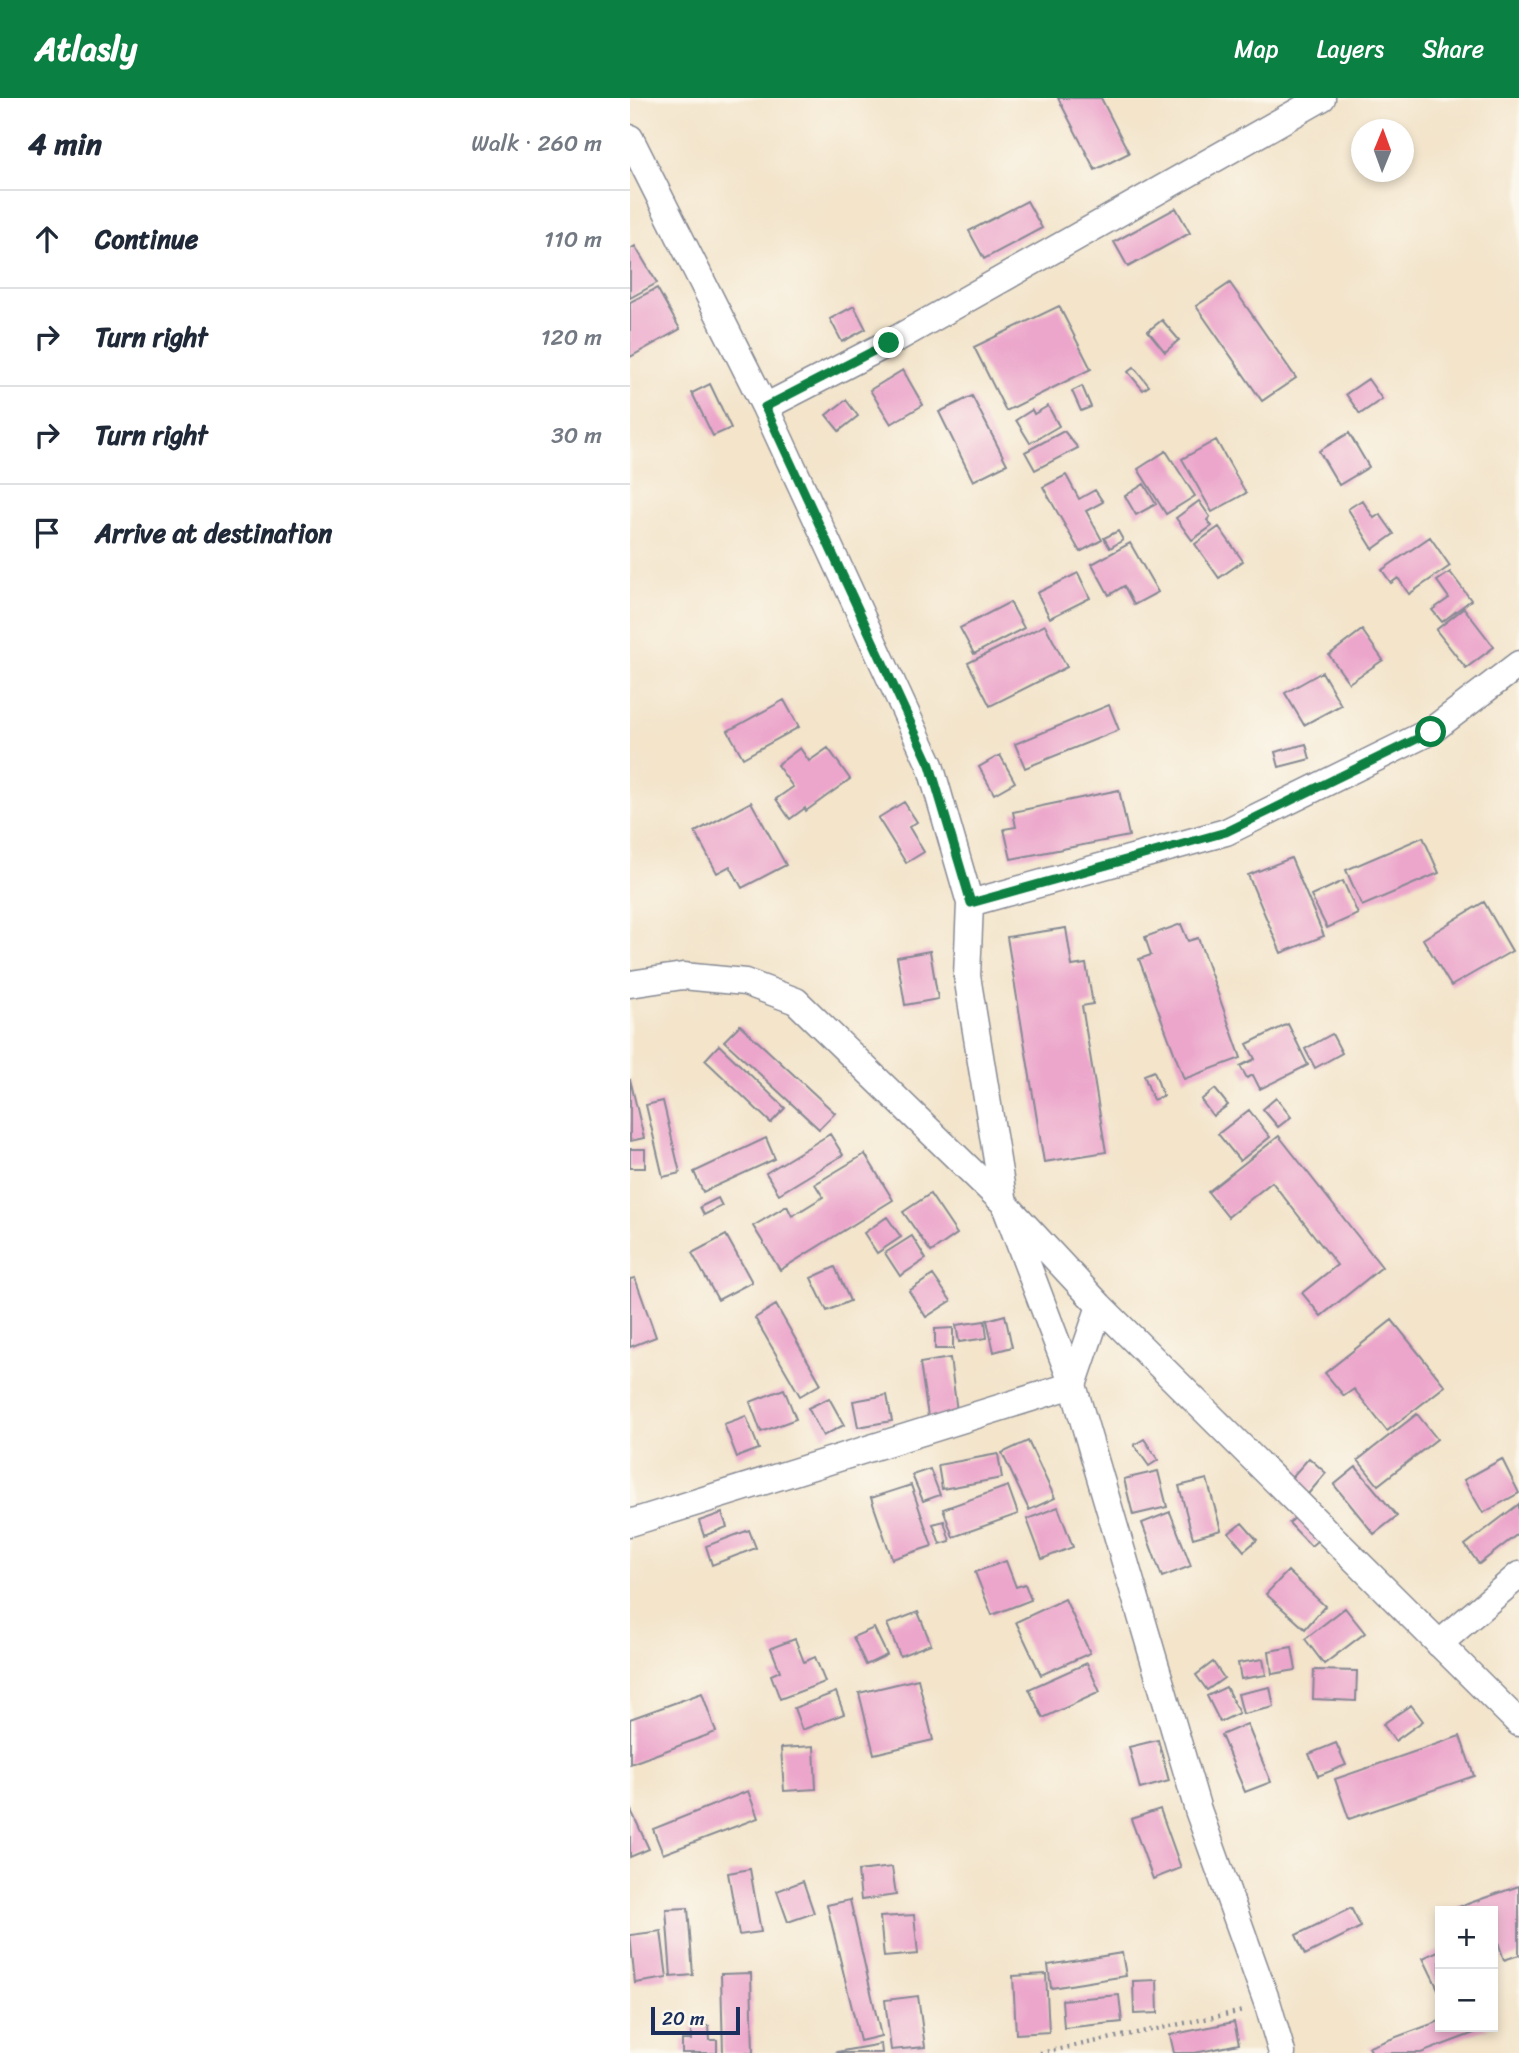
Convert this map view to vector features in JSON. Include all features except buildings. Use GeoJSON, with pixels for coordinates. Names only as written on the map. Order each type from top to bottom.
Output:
{"type":"FeatureCollection","features":[{"type":"Feature","properties":{"kind":"street"},"geometry":{"type":"LineString","coordinates":[[765,407],[889,343],[1322,98]]}},
{"type":"Feature","properties":{"kind":"street"},"geometry":{"type":"LineString","coordinates":[[630,138],[765,407],[930,765],[971,903],[967,976],[1004,1203],[1073,1385],[1198,1810],[1268,2005],[1282,2053]]}},
{"type":"Feature","properties":{"kind":"street"},"geometry":{"type":"LineString","coordinates":[[971,903],[1226,832],[1431,732],[1519,664]]}},
{"type":"Feature","properties":{"kind":"street"},"geometry":{"type":"LineString","coordinates":[[630,984],[683,976],[745,982],[796,1001],[1004,1203],[1100,1306],[1519,1723]]}},
{"type":"Feature","properties":{"kind":"street"},"geometry":{"type":"LineString","coordinates":[[1073,1385],[1100,1306]]}},
{"type":"Feature","properties":{"kind":"street"},"geometry":{"type":"LineString","coordinates":[[630,1523],[1073,1385]]}},
{"type":"Feature","properties":{"kind":"street"},"geometry":{"type":"LineString","coordinates":[[1439,1644],[1519,1575]]}},
{"type":"Feature","properties":{"kind":"path"},"geometry":{"type":"LineString","coordinates":[[1040,2053],[1268,2005]]}},
{"type":"Feature","properties":{"kind":"route"},"geometry":{"type":"LineString","coordinates":[[889,343],[765,407],[930,765],[971,903],[1226,832],[1431,732]]}}]}
